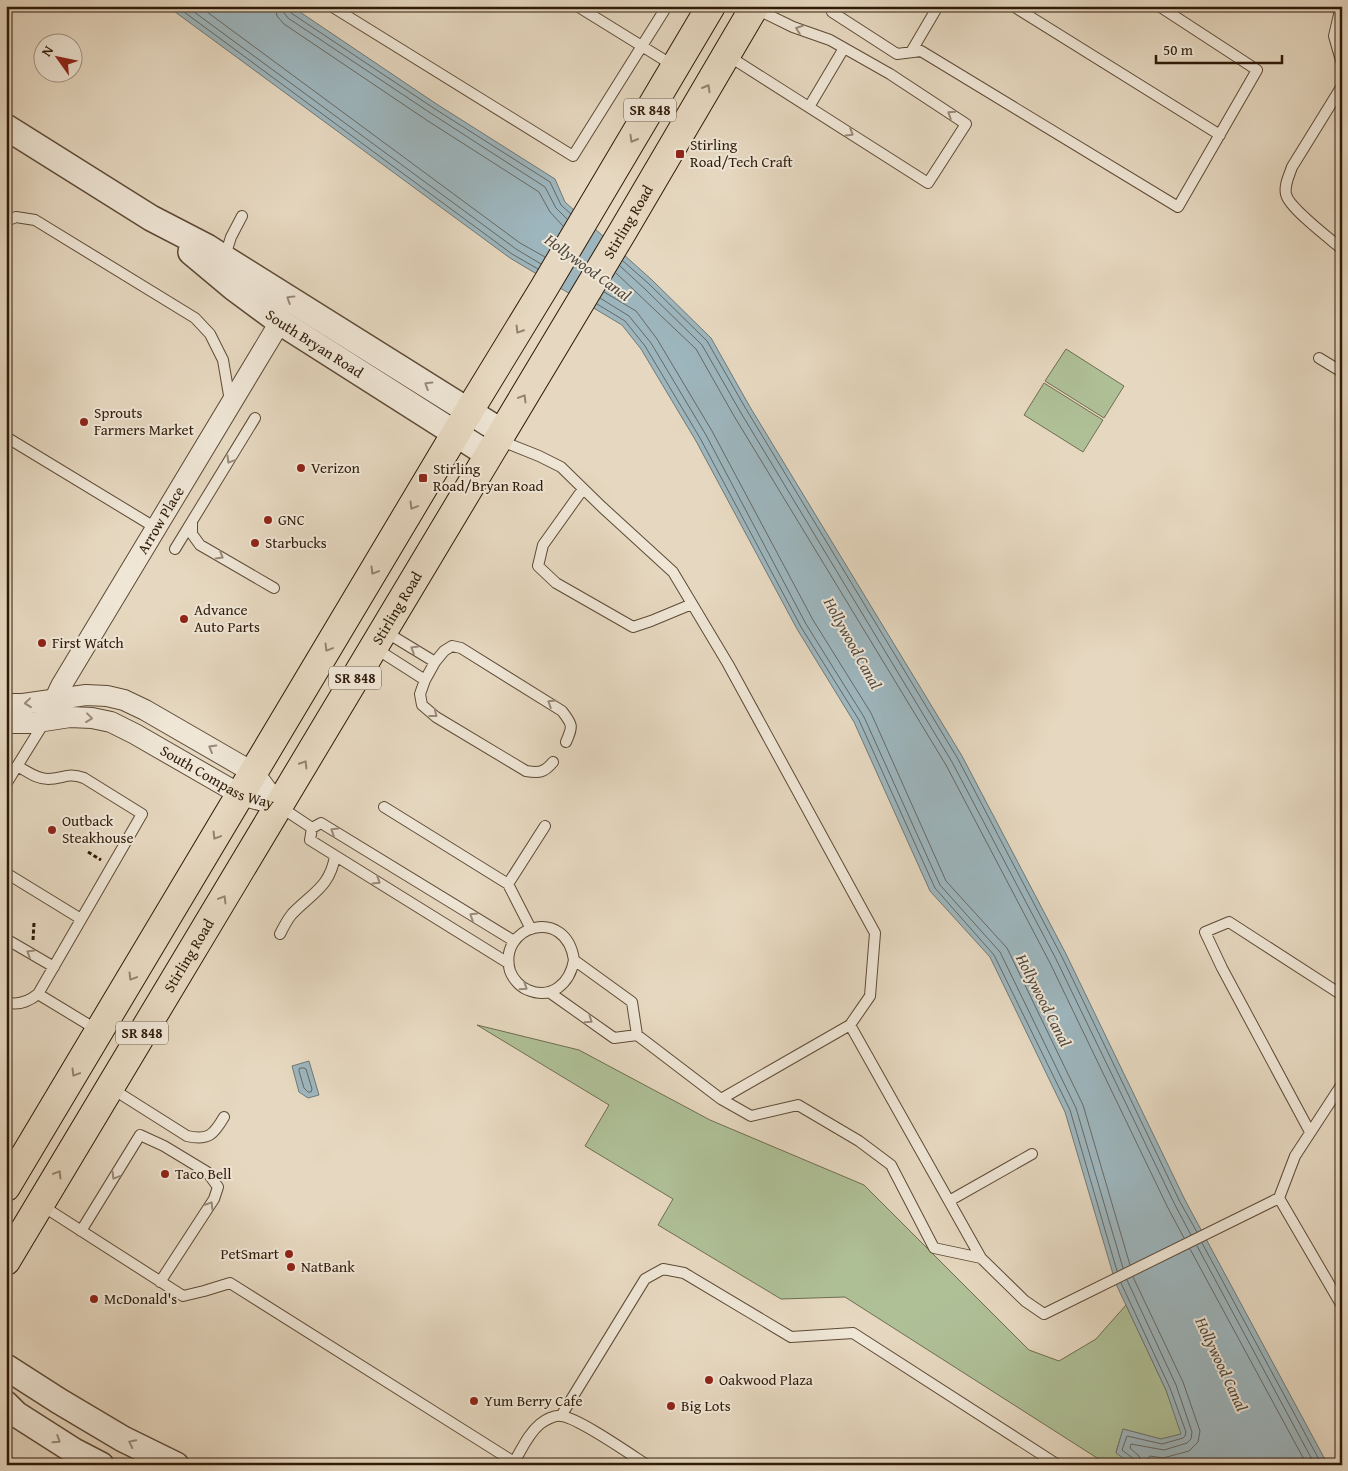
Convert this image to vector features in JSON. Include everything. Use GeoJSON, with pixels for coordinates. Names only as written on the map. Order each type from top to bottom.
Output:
{"type":"FeatureCollection","features":[{"type":"Feature","properties":{"kind":"main road","name":"SR 848"},"geometry":{"type":"LineString","coordinates":[[6,1188],[462,423],[589,214],[710,6]]}},
{"type":"Feature","properties":{"kind":"main road"},"geometry":{"type":"LineString","coordinates":[[725,6],[723,33],[726,55]]}},
{"type":"Feature","properties":{"kind":"main road","name":"Stirling Road"},"geometry":{"type":"LineString","coordinates":[[6,1261],[623,231],[754,7]]}},
{"type":"Feature","properties":{"kind":"main road"},"geometry":{"type":"LineString","coordinates":[[673,145],[680,104],[680,81],[675,67]]}},
{"type":"Feature","properties":{"kind":"street","name":"South Bryan Road"},"geometry":{"type":"LineString","coordinates":[[6,127],[151,218],[224,269],[462,423]]}},
{"type":"Feature","properties":{"kind":"street","name":"South Bryan Road"},"geometry":{"type":"LineString","coordinates":[[224,269],[280,322],[496,442]]}},
{"type":"Feature","properties":{"kind":"street","name":"Arrow Place"},"geometry":{"type":"LineString","coordinates":[[45,720],[61,686],[280,322]]}},
{"type":"Feature","properties":{"kind":"street","name":"South Compass Way"},"geometry":{"type":"LineString","coordinates":[[6,704],[23,704],[86,695],[107,696],[124,700],[145,710],[278,806]]}},
{"type":"Feature","properties":{"kind":"street","name":"South Compass Way"},"geometry":{"type":"LineString","coordinates":[[6,723],[31,723],[70,717],[92,718],[111,722],[247,784]]}},
{"type":"Feature","properties":{"kind":"street"},"geometry":{"type":"LineString","coordinates":[[6,1367],[123,1439],[176,1465]]}},
{"type":"Feature","properties":{"kind":"street"},"geometry":{"type":"LineString","coordinates":[[10,1410],[74,1451],[101,1465]]}},
{"type":"Feature","properties":{"kind":"lane"},"geometry":{"type":"LineString","coordinates":[[331,6],[573,156],[667,6]]}},
{"type":"Feature","properties":{"kind":"lane"},"geometry":{"type":"LineString","coordinates":[[577,6],[675,67]]}},
{"type":"Feature","properties":{"kind":"lane"},"geometry":{"type":"LineString","coordinates":[[836,6],[832,12],[897,54],[921,51],[1178,207],[1257,70],[1159,6]]}},
{"type":"Feature","properties":{"kind":"lane"},"geometry":{"type":"LineString","coordinates":[[911,52],[938,6]]}},
{"type":"Feature","properties":{"kind":"lane"},"geometry":{"type":"LineString","coordinates":[[1013,6],[1220,135]]}},
{"type":"Feature","properties":{"kind":"lane"},"geometry":{"type":"LineString","coordinates":[[1342,6],[1334,36],[1342,64]]}},
{"type":"Feature","properties":{"kind":"lane"},"geometry":{"type":"LineString","coordinates":[[726,55],[928,183],[966,124],[890,74],[830,40],[792,27],[754,7]]}},
{"type":"Feature","properties":{"kind":"lane"},"geometry":{"type":"LineString","coordinates":[[809,107],[844,48]]}},
{"type":"Feature","properties":{"kind":"lane"},"geometry":{"type":"LineString","coordinates":[[1341,245],[1291,205],[1286,195],[1286,182],[1292,167],[1342,86]]}},
{"type":"Feature","properties":{"kind":"lane"},"geometry":{"type":"LineString","coordinates":[[224,269],[231,237],[242,216]]}},
{"type":"Feature","properties":{"kind":"lane"},"geometry":{"type":"LineString","coordinates":[[6,221],[16,217],[35,220],[195,318],[210,334],[223,360],[231,404]]}},
{"type":"Feature","properties":{"kind":"lane"},"geometry":{"type":"LineString","coordinates":[[1319,358],[1342,372]]}},
{"type":"Feature","properties":{"kind":"lane"},"geometry":{"type":"LineString","coordinates":[[175,549],[255,418]]}},
{"type":"Feature","properties":{"kind":"lane"},"geometry":{"type":"LineString","coordinates":[[6,436],[156,528]]}},
{"type":"Feature","properties":{"kind":"lane"},"geometry":{"type":"LineString","coordinates":[[496,442],[539,456],[561,468],[673,572],[728,664],[876,933],[870,996],[850,1025],[721,1099]]}},
{"type":"Feature","properties":{"kind":"lane"},"geometry":{"type":"LineString","coordinates":[[583,489],[543,545],[538,566],[556,583],[633,626],[650,622],[692,604]]}},
{"type":"Feature","properties":{"kind":"lane"},"geometry":{"type":"LineString","coordinates":[[192,521],[192,534],[200,544],[274,588]]}},
{"type":"Feature","properties":{"kind":"lane"},"geometry":{"type":"LineString","coordinates":[[379,639],[435,662]]}},
{"type":"Feature","properties":{"kind":"lane"},"geometry":{"type":"LineString","coordinates":[[379,639],[425,680]]}},
{"type":"Feature","properties":{"kind":"lane"},"geometry":{"type":"LineString","coordinates":[[553,762],[548,768],[539,772],[526,770],[436,717],[422,705],[420,694],[435,662],[444,651],[452,646],[461,648],[502,673],[562,711],[570,721],[571,730],[566,742]]}},
{"type":"Feature","properties":{"kind":"lane"},"geometry":{"type":"LineString","coordinates":[[6,784],[45,720]]}},
{"type":"Feature","properties":{"kind":"lane"},"geometry":{"type":"LineString","coordinates":[[6,1002],[22,1004],[38,994],[142,814],[84,778],[67,775],[49,779],[40,778],[17,766]]}},
{"type":"Feature","properties":{"kind":"lane"},"geometry":{"type":"LineString","coordinates":[[278,806],[312,828]]}},
{"type":"Feature","properties":{"kind":"lane"},"geometry":{"type":"LineString","coordinates":[[384,808],[508,884],[531,929]]}},
{"type":"Feature","properties":{"kind":"lane"},"geometry":{"type":"LineString","coordinates":[[312,828],[321,823],[514,941]]}},
{"type":"Feature","properties":{"kind":"lane"},"geometry":{"type":"LineString","coordinates":[[508,884],[545,826]]}},
{"type":"Feature","properties":{"kind":"lane"},"geometry":{"type":"LineString","coordinates":[[312,828],[310,840],[508,963]]}},
{"type":"Feature","properties":{"kind":"lane"},"geometry":{"type":"LineString","coordinates":[[280,934],[290,916],[324,884],[333,869],[335,856]]}},
{"type":"Feature","properties":{"kind":"lane"},"geometry":{"type":"LineString","coordinates":[[6,873],[81,919]]}},
{"type":"Feature","properties":{"kind":"lane"},"geometry":{"type":"LineString","coordinates":[[1310,1132],[1222,968],[1206,932],[1228,922],[1342,995]]}},
{"type":"Feature","properties":{"kind":"lane"},"geometry":{"type":"LineString","coordinates":[[541,927],[552,928],[561,933],[570,945],[574,960],[572,971],[559,988],[549,992],[538,993],[527,990],[511,974],[508,963],[514,941],[531,929],[541,927]]}},
{"type":"Feature","properties":{"kind":"lane"},"geometry":{"type":"LineString","coordinates":[[6,939],[54,967]]}},
{"type":"Feature","properties":{"kind":"lane"},"geometry":{"type":"LineString","coordinates":[[574,960],[632,1002],[637,1035],[721,1099],[750,1116],[798,1105],[859,1141],[891,1165],[934,1248],[981,1258]]}},
{"type":"Feature","properties":{"kind":"lane"},"geometry":{"type":"LineString","coordinates":[[549,992],[614,1038],[637,1035]]}},
{"type":"Feature","properties":{"kind":"lane"},"geometry":{"type":"LineString","coordinates":[[38,994],[100,1032]]}},
{"type":"Feature","properties":{"kind":"lane"},"geometry":{"type":"LineString","coordinates":[[850,1025],[981,1258],[1025,1301],[1044,1314],[1278,1198],[1294,1156],[1342,1084]]}},
{"type":"Feature","properties":{"kind":"lane"},"geometry":{"type":"LineString","coordinates":[[110,1087],[187,1136],[198,1138],[210,1135],[218,1128],[224,1117]]}},
{"type":"Feature","properties":{"kind":"lane"},"geometry":{"type":"LineString","coordinates":[[81,1231],[140,1135],[164,1146],[207,1172],[218,1187],[214,1199],[160,1282]]}},
{"type":"Feature","properties":{"kind":"lane"},"geometry":{"type":"LineString","coordinates":[[949,1201],[1032,1154]]}},
{"type":"Feature","properties":{"kind":"lane"},"geometry":{"type":"LineString","coordinates":[[1278,1198],[1342,1306]]}},
{"type":"Feature","properties":{"kind":"lane"},"geometry":{"type":"LineString","coordinates":[[40,1205],[183,1296],[230,1283],[513,1464],[530,1435],[540,1423],[552,1417],[561,1416],[574,1420],[647,1465]]}},
{"type":"Feature","properties":{"kind":"lane"},"geometry":{"type":"LineString","coordinates":[[561,1416],[645,1279],[663,1269],[684,1273],[791,1337],[853,1333],[1058,1465]]}},
{"type":"Feature","properties":{"kind":"path"},"geometry":{"type":"LineString","coordinates":[[88,852],[103,861]]}},
{"type":"Feature","properties":{"kind":"path"},"geometry":{"type":"LineString","coordinates":[[33,945],[34,923]]}},
{"type":"Feature","properties":{"kind":"green space"},"geometry":{"type":"Polygon","coordinates":[[[1066,349],[1124,386],[1104,418],[1045,381],[1066,349]]]}},
{"type":"Feature","properties":{"kind":"green space"},"geometry":{"type":"Polygon","coordinates":[[[1044,383],[1103,420],[1083,452],[1024,415],[1044,383]]]}},
{"type":"Feature","properties":{"kind":"green space"},"geometry":{"type":"Polygon","coordinates":[[[477,1025],[579,1050],[710,1120],[864,1185],[1029,1350],[1059,1361],[1096,1339],[1126,1305],[1166,1390],[1182,1434],[1161,1439],[1123,1429],[1116,1452],[1133,1465],[1108,1465],[845,1297],[781,1299],[658,1225],[673,1199],[585,1146],[609,1105],[477,1025]]]}},
{"type":"Feature","properties":{"kind":"water","name":"Hollywood Canal"},"geometry":{"type":"Polygon","coordinates":[[[167,6],[291,6],[438,105],[555,179],[565,202],[652,280],[711,338],[750,407],[962,756],[1066,954],[1185,1200],[1328,1465],[1133,1465],[1116,1453],[1123,1429],[1161,1439],[1181,1434],[1166,1390],[1116,1284],[1065,1112],[990,957],[930,891],[854,722],[797,629],[696,441],[641,349],[622,325],[510,258],[167,6]]]}},
{"type":"Feature","properties":{"kind":"water"},"geometry":{"type":"Polygon","coordinates":[[[309,1061],[319,1095],[308,1098],[299,1092],[292,1066],[309,1061]]]}},
{"type":"Feature","properties":{"kind":"place","name":"Stirling Road/Tech Craft"},"geometry":{"type":"Point","coordinates":[680,154]}},
{"type":"Feature","properties":{"kind":"place","name":"Sprouts Farmers Market"},"geometry":{"type":"Point","coordinates":[84,422]}},
{"type":"Feature","properties":{"kind":"place","name":"Verizon"},"geometry":{"type":"Point","coordinates":[301,468]}},
{"type":"Feature","properties":{"kind":"place","name":"Stirling Road/Bryan Road"},"geometry":{"type":"Point","coordinates":[423,478]}},
{"type":"Feature","properties":{"kind":"place","name":"GNC"},"geometry":{"type":"Point","coordinates":[268,520]}},
{"type":"Feature","properties":{"kind":"place","name":"Starbucks"},"geometry":{"type":"Point","coordinates":[255,543]}},
{"type":"Feature","properties":{"kind":"place","name":"Advance Auto Parts"},"geometry":{"type":"Point","coordinates":[184,619]}},
{"type":"Feature","properties":{"kind":"place","name":"First Watch"},"geometry":{"type":"Point","coordinates":[42,643]}},
{"type":"Feature","properties":{"kind":"place","name":"Outback Steakhouse"},"geometry":{"type":"Point","coordinates":[52,830]}},
{"type":"Feature","properties":{"kind":"place","name":"Taco Bell"},"geometry":{"type":"Point","coordinates":[165,1174]}},
{"type":"Feature","properties":{"kind":"place","name":"PetSmart"},"geometry":{"type":"Point","coordinates":[289,1254]}},
{"type":"Feature","properties":{"kind":"place","name":"NatBank"},"geometry":{"type":"Point","coordinates":[291,1267]}},
{"type":"Feature","properties":{"kind":"place","name":"McDonald's"},"geometry":{"type":"Point","coordinates":[94,1299]}},
{"type":"Feature","properties":{"kind":"place","name":"Oakwood Plaza"},"geometry":{"type":"Point","coordinates":[709,1380]}},
{"type":"Feature","properties":{"kind":"place","name":"Yum Berry Cafe"},"geometry":{"type":"Point","coordinates":[474,1401]}},
{"type":"Feature","properties":{"kind":"place","name":"Big Lots"},"geometry":{"type":"Point","coordinates":[671,1406]}}]}
